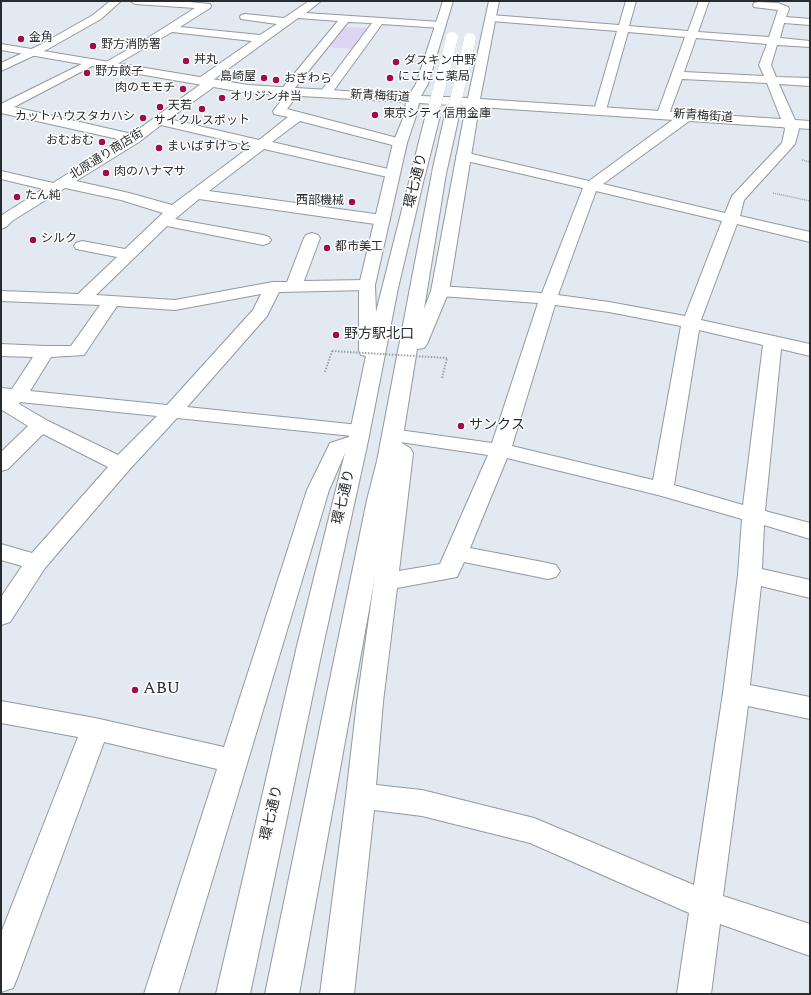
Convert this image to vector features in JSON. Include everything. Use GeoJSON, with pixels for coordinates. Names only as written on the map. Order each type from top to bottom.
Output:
{"type":"FeatureCollection","features":[{"type":"Feature","properties":{"kind":"street"},"geometry":{"type":"LineString","coordinates":[[1,67],[34,52],[97,17],[116,1]]}},
{"type":"Feature","properties":{"kind":"street"},"geometry":{"type":"LineString","coordinates":[[108,65],[171,29],[206,6],[134,1]]}},
{"type":"Feature","properties":{"kind":"street","name":"北原通り商店街"},"geometry":{"type":"LineString","coordinates":[[3,219],[134,139],[263,39],[316,1]]}},
{"type":"Feature","properties":{"kind":"street"},"geometry":{"type":"LineString","coordinates":[[368,385],[366,285],[400,143],[410,116],[413,99],[422,84],[448,1]]}},
{"type":"Feature","properties":{"kind":"street"},"geometry":{"type":"LineString","coordinates":[[401,387],[440,291],[472,103],[494,1]]}},
{"type":"Feature","properties":{"kind":"street"},"geometry":{"type":"LineString","coordinates":[[600,110],[631,1]]}},
{"type":"Feature","properties":{"kind":"street"},"geometry":{"type":"LineString","coordinates":[[663,114],[704,1]]}},
{"type":"Feature","properties":{"kind":"street"},"geometry":{"type":"LineString","coordinates":[[662,489],[691,322],[731,219],[737,199],[788,144],[792,129],[765,65],[784,9],[778,6],[758,5]]}},
{"type":"Feature","properties":{"kind":"street"},"geometry":{"type":"LineString","coordinates":[[240,8],[255,9],[245,17],[345,19],[441,25]]}},
{"type":"Feature","properties":{"kind":"street"},"geometry":{"type":"LineString","coordinates":[[325,94],[385,11]]}},
{"type":"Feature","properties":{"kind":"street"},"geometry":{"type":"LineString","coordinates":[[491,18],[810,44]]}},
{"type":"Feature","properties":{"kind":"street"},"geometry":{"type":"LineString","coordinates":[[345,19],[289,93],[279,110],[400,143]]}},
{"type":"Feature","properties":{"kind":"street"},"geometry":{"type":"LineString","coordinates":[[780,20],[810,22]]}},
{"type":"Feature","properties":{"kind":"street"},"geometry":{"type":"LineString","coordinates":[[171,29],[263,39]]}},
{"type":"Feature","properties":{"kind":"street","name":"環七通り"},"geometry":{"type":"LineString","coordinates":[[233,994],[358,436],[368,385],[418,174],[454,34]]}},
{"type":"Feature","properties":{"kind":"street","name":"環七通り"},"geometry":{"type":"LineString","coordinates":[[282,994],[391,440],[439,173],[471,35]]}},
{"type":"Feature","properties":{"kind":"street","name":"新青梅街道"},"geometry":{"type":"LineString","coordinates":[[1,47],[248,89],[289,93],[600,110],[810,125]]}},
{"type":"Feature","properties":{"kind":"street"},"geometry":{"type":"LineString","coordinates":[[2,109],[92,62]]}},
{"type":"Feature","properties":{"kind":"street"},"geometry":{"type":"LineString","coordinates":[[677,75],[810,82]]}},
{"type":"Feature","properties":{"kind":"street"},"geometry":{"type":"LineString","coordinates":[[2,109],[134,139]]}},
{"type":"Feature","properties":{"kind":"street"},"geometry":{"type":"LineString","coordinates":[[82,299],[127,254],[169,216],[298,116]]}},
{"type":"Feature","properties":{"kind":"street"},"geometry":{"type":"LineString","coordinates":[[386,581],[449,571],[500,450],[548,299],[592,186],[687,116]]}},
{"type":"Feature","properties":{"kind":"street"},"geometry":{"type":"LineString","coordinates":[[160,120],[392,174]]}},
{"type":"Feature","properties":{"kind":"street"},"geometry":{"type":"LineString","coordinates":[[463,156],[810,237]]}},
{"type":"Feature","properties":{"kind":"street"},"geometry":{"type":"LineString","coordinates":[[1,175],[124,196],[169,216],[264,240]]}},
{"type":"Feature","properties":{"kind":"street"},"geometry":{"type":"LineString","coordinates":[[197,194],[382,220]]}},
{"type":"Feature","properties":{"kind":"street"},"geometry":{"type":"LineString","coordinates":[[294,286],[312,238]]}},
{"type":"Feature","properties":{"kind":"street"},"geometry":{"type":"LineString","coordinates":[[82,246],[127,254]]}},
{"type":"Feature","properties":{"kind":"street"},"geometry":{"type":"LineString","coordinates":[[1,296],[50,297],[175,305],[273,287],[366,285]]}},
{"type":"Feature","properties":{"kind":"street"},"geometry":{"type":"LineString","coordinates":[[1,616],[37,562],[121,465],[172,412],[262,312],[273,287]]}},
{"type":"Feature","properties":{"kind":"street"},"geometry":{"type":"LineString","coordinates":[[440,291],[548,299],[609,307],[691,322],[810,350]]}},
{"type":"Feature","properties":{"kind":"street"},"geometry":{"type":"LineString","coordinates":[[1,350],[45,352],[77,351],[112,301]]}},
{"type":"Feature","properties":{"kind":"street"},"geometry":{"type":"LineString","coordinates":[[694,994],[736,693],[750,576],[753,516],[773,341]]}},
{"type":"Feature","properties":{"kind":"street"},"geometry":{"type":"LineString","coordinates":[[45,352],[10,395],[9,406],[40,425],[121,465]]}},
{"type":"Feature","properties":{"kind":"street"},"geometry":{"type":"LineString","coordinates":[[10,395],[172,412],[358,436]]}},
{"type":"Feature","properties":{"kind":"street"},"geometry":{"type":"LineString","coordinates":[[1,464],[40,425]]}},
{"type":"Feature","properties":{"kind":"street"},"geometry":{"type":"LineString","coordinates":[[161,994],[318,490],[337,448],[358,436]]}},
{"type":"Feature","properties":{"kind":"street"},"geometry":{"type":"LineString","coordinates":[[391,440],[500,450],[662,489],[810,531]]}},
{"type":"Feature","properties":{"kind":"street"},"geometry":{"type":"LineString","coordinates":[[337,994],[361,796],[370,702],[403,453],[391,440]]}},
{"type":"Feature","properties":{"kind":"street"},"geometry":{"type":"LineString","coordinates":[[1,552],[37,562]]}},
{"type":"Feature","properties":{"kind":"street"},"geometry":{"type":"LineString","coordinates":[[457,553],[548,570]]}},
{"type":"Feature","properties":{"kind":"street"},"geometry":{"type":"LineString","coordinates":[[750,576],[810,589]]}},
{"type":"Feature","properties":{"kind":"street"},"geometry":{"type":"LineString","coordinates":[[736,693],[810,708]]}},
{"type":"Feature","properties":{"kind":"street"},"geometry":{"type":"LineString","coordinates":[[1,712],[95,729],[234,761]]}},
{"type":"Feature","properties":{"kind":"street"},"geometry":{"type":"LineString","coordinates":[[1,976],[95,729]]}},
{"type":"Feature","properties":{"kind":"street"},"geometry":{"type":"LineString","coordinates":[[361,796],[422,803],[534,831],[706,905],[810,940]]}},
{"type":"Feature","properties":{"kind":"path"},"geometry":{"type":"LineString","coordinates":[[747,188],[810,201]]}},
{"type":"Feature","properties":{"kind":"path"},"geometry":{"type":"LineString","coordinates":[[324,372],[332,351],[447,358],[442,378]]}},
{"type":"Feature","properties":{"kind":"shaded area"},"geometry":{"type":"Polygon","coordinates":[[[346,27],[368,28],[353,49],[327,47],[346,27]]]}},
{"type":"Feature","properties":{"kind":"place","name":"金角"},"geometry":{"type":"Point","coordinates":[21,39]}},
{"type":"Feature","properties":{"kind":"place","name":"野方消防署"},"geometry":{"type":"Point","coordinates":[93,46]}},
{"type":"Feature","properties":{"kind":"place","name":"丼丸"},"geometry":{"type":"Point","coordinates":[186,61]}},
{"type":"Feature","properties":{"kind":"place","name":"ダスキン中野"},"geometry":{"type":"Point","coordinates":[396,62]}},
{"type":"Feature","properties":{"kind":"place","name":"野方餃子"},"geometry":{"type":"Point","coordinates":[87,73]}},
{"type":"Feature","properties":{"kind":"place","name":"島崎屋"},"geometry":{"type":"Point","coordinates":[264,78]}},
{"type":"Feature","properties":{"kind":"place","name":"にこにこ薬局"},"geometry":{"type":"Point","coordinates":[390,78]}},
{"type":"Feature","properties":{"kind":"place","name":"おぎわら"},"geometry":{"type":"Point","coordinates":[276,80]}},
{"type":"Feature","properties":{"kind":"place","name":"肉のモモチ"},"geometry":{"type":"Point","coordinates":[183,89]}},
{"type":"Feature","properties":{"kind":"place","name":"オリジン弁当"},"geometry":{"type":"Point","coordinates":[222,98]}},
{"type":"Feature","properties":{"kind":"place","name":"天若"},"geometry":{"type":"Point","coordinates":[160,107]}},
{"type":"Feature","properties":{"kind":"place","name":"サイクルスポット"},"geometry":{"type":"Point","coordinates":[202,109]}},
{"type":"Feature","properties":{"kind":"place","name":"東京シティ信用金庫"},"geometry":{"type":"Point","coordinates":[375,115]}},
{"type":"Feature","properties":{"kind":"place","name":"カットハウスタカハシ"},"geometry":{"type":"Point","coordinates":[143,118]}},
{"type":"Feature","properties":{"kind":"place","name":"おむおむ"},"geometry":{"type":"Point","coordinates":[102,142]}},
{"type":"Feature","properties":{"kind":"place","name":"まいばすけっと"},"geometry":{"type":"Point","coordinates":[159,148]}},
{"type":"Feature","properties":{"kind":"place","name":"肉のハナマサ"},"geometry":{"type":"Point","coordinates":[106,173]}},
{"type":"Feature","properties":{"kind":"place","name":"たん純"},"geometry":{"type":"Point","coordinates":[17,197]}},
{"type":"Feature","properties":{"kind":"place","name":"西部機械"},"geometry":{"type":"Point","coordinates":[352,202]}},
{"type":"Feature","properties":{"kind":"place","name":"シルク"},"geometry":{"type":"Point","coordinates":[33,240]}},
{"type":"Feature","properties":{"kind":"place","name":"都市美工"},"geometry":{"type":"Point","coordinates":[327,248]}},
{"type":"Feature","properties":{"kind":"place","name":"野方駅北口"},"geometry":{"type":"Point","coordinates":[336,335]}},
{"type":"Feature","properties":{"kind":"place","name":"サンクス"},"geometry":{"type":"Point","coordinates":[461,426]}},
{"type":"Feature","properties":{"kind":"place","name":"ABU"},"geometry":{"type":"Point","coordinates":[135,690]}}]}
